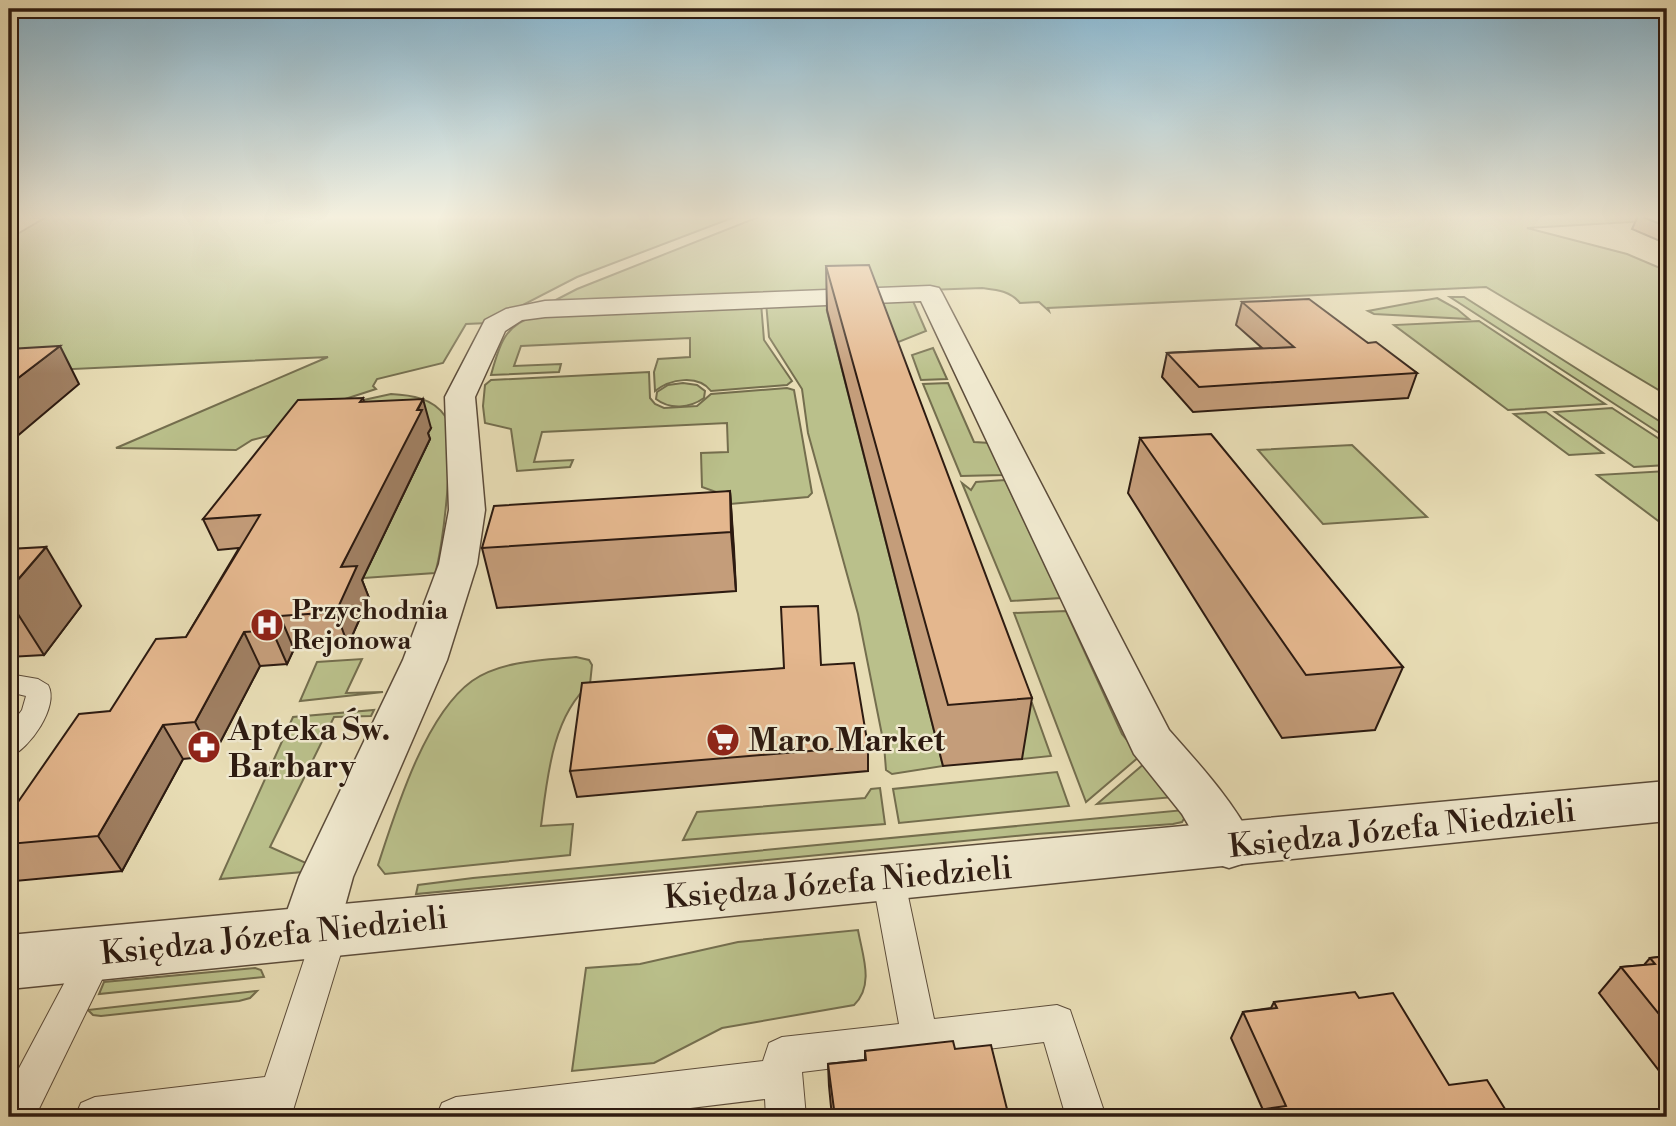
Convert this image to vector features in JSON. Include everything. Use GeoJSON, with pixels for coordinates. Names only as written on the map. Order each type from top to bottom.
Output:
{"type":"FeatureCollection","features":[{"type":"Feature","properties":{"kind":"street"},"geometry":{"type":"LineString","coordinates":[[320,930],[326,877],[425,660],[457,564],[467,510],[460,397],[494,326],[515,314],[545,309],[930,293],[1152,741],[1200,800],[1229,846]]}},
{"type":"Feature","properties":{"kind":"street","name":"Księdza Józefa Niedzieli"},"geometry":{"type":"LineString","coordinates":[[9,962],[320,930],[1229,846],[1667,801]]}},
{"type":"Feature","properties":{"kind":"lane"},"geometry":{"type":"LineString","coordinates":[[9,683],[29,686],[39,692],[40,698],[9,746]]}},
{"type":"Feature","properties":{"kind":"lane"},"geometry":{"type":"LineString","coordinates":[[888,877],[920,1040]]}},
{"type":"Feature","properties":{"kind":"lane"},"geometry":{"type":"LineString","coordinates":[[95,1117],[275,1106],[320,930]]}},
{"type":"Feature","properties":{"kind":"lane"},"geometry":{"type":"LineString","coordinates":[[14,1117],[99,952]]}},
{"type":"Feature","properties":{"kind":"lane"},"geometry":{"type":"LineString","coordinates":[[786,1117],[782,1056],[1057,1023],[1086,1117]]}},
{"type":"Feature","properties":{"kind":"lane"},"geometry":{"type":"LineString","coordinates":[[456,1117],[783,1078]]}},
{"type":"Feature","properties":{"kind":"green space"},"geometry":{"type":"Polygon","coordinates":[[[9,269],[599,269],[577,277],[488,323],[466,324],[443,363],[377,379],[373,386],[376,389],[339,401],[283,432],[252,440],[236,450],[116,448],[328,357],[9,372],[9,269]]]}},
{"type":"Feature","properties":{"kind":"green space"},"geometry":{"type":"Polygon","coordinates":[[[629,269],[1661,269],[1667,271],[1667,395],[1486,287],[1048,308],[1049,311],[1039,302],[1020,303],[998,290],[982,288],[548,304],[629,269]]]}},
{"type":"Feature","properties":{"kind":"green space"},"geometry":{"type":"Polygon","coordinates":[[[1450,297],[1464,297],[1667,426],[1667,438],[1450,297]]]}},
{"type":"Feature","properties":{"kind":"green space"},"geometry":{"type":"Polygon","coordinates":[[[1437,298],[1469,319],[1374,314],[1368,311],[1437,298]]]}},
{"type":"Feature","properties":{"kind":"green space"},"geometry":{"type":"Polygon","coordinates":[[[913,301],[926,331],[896,343],[827,311],[943,766],[892,774],[886,770],[884,745],[858,614],[808,433],[802,389],[769,337],[766,302],[913,301]]]}},
{"type":"Feature","properties":{"kind":"green space"},"geometry":{"type":"Polygon","coordinates":[[[761,303],[764,340],[792,381],[787,385],[711,391],[699,382],[684,380],[655,391],[654,372],[658,359],[690,357],[690,338],[521,346],[514,366],[561,364],[559,372],[491,375],[504,338],[516,325],[535,316],[761,303]]]}},
{"type":"Feature","properties":{"kind":"green space"},"geometry":{"type":"Polygon","coordinates":[[[1479,321],[1605,404],[1508,410],[1394,325],[1479,321]]]}},
{"type":"Feature","properties":{"kind":"green space"},"geometry":{"type":"Polygon","coordinates":[[[933,348],[947,379],[921,380],[912,355],[933,348]]]}},
{"type":"Feature","properties":{"kind":"green space"},"geometry":{"type":"Polygon","coordinates":[[[649,372],[650,398],[664,408],[697,406],[711,394],[787,388],[794,390],[812,493],[808,497],[730,504],[722,494],[702,487],[701,453],[728,452],[727,423],[542,432],[534,462],[573,460],[570,467],[517,471],[511,429],[485,423],[485,385],[491,380],[649,372]]]}},
{"type":"Feature","properties":{"kind":"green space"},"geometry":{"type":"Polygon","coordinates":[[[948,383],[974,442],[990,443],[1003,475],[961,476],[923,384],[948,383]]]}},
{"type":"Feature","properties":{"kind":"green space"},"geometry":{"type":"Polygon","coordinates":[[[668,385],[697,385],[705,391],[704,398],[693,404],[680,406],[667,405],[656,399],[657,392],[668,385]]]}},
{"type":"Feature","properties":{"kind":"green space"},"geometry":{"type":"Polygon","coordinates":[[[391,394],[428,401],[445,416],[448,427],[447,493],[435,573],[335,580],[331,567],[369,565],[430,439],[405,429],[359,401],[391,394]]]}},
{"type":"Feature","properties":{"kind":"green space"},"geometry":{"type":"Polygon","coordinates":[[[1612,408],[1667,444],[1667,465],[1634,467],[1555,412],[1612,408]]]}},
{"type":"Feature","properties":{"kind":"green space"},"geometry":{"type":"Polygon","coordinates":[[[1546,412],[1603,453],[1569,455],[1514,414],[1546,412]]]}},
{"type":"Feature","properties":{"kind":"green space"},"geometry":{"type":"Polygon","coordinates":[[[1352,445],[1427,517],[1323,524],[1258,450],[1352,445]]]}},
{"type":"Feature","properties":{"kind":"green space"},"geometry":{"type":"Polygon","coordinates":[[[1667,471],[1667,523],[1661,523],[1597,475],[1667,471]]]}},
{"type":"Feature","properties":{"kind":"green space"},"geometry":{"type":"Polygon","coordinates":[[[1005,480],[1061,598],[1011,601],[962,483],[971,490],[976,482],[1005,480]]]}},
{"type":"Feature","properties":{"kind":"green space"},"geometry":{"type":"Polygon","coordinates":[[[1066,611],[1122,734],[1140,756],[1086,802],[1014,613],[1066,611]]]}},
{"type":"Feature","properties":{"kind":"green space"},"geometry":{"type":"Polygon","coordinates":[[[576,657],[589,660],[592,665],[590,684],[577,697],[559,731],[549,769],[541,826],[573,824],[570,855],[385,874],[378,865],[403,792],[426,740],[455,696],[472,681],[496,669],[576,657]]]}},
{"type":"Feature","properties":{"kind":"green space"},"geometry":{"type":"Polygon","coordinates":[[[362,659],[346,693],[383,692],[300,701],[317,662],[362,659]]]}},
{"type":"Feature","properties":{"kind":"green space"},"geometry":{"type":"Polygon","coordinates":[[[1032,703],[1051,756],[1022,759],[1004,705],[1032,703]]]}},
{"type":"Feature","properties":{"kind":"green space"},"geometry":{"type":"Polygon","coordinates":[[[374,710],[371,716],[334,717],[270,847],[306,863],[303,872],[220,879],[293,717],[374,710]]]}},
{"type":"Feature","properties":{"kind":"green space"},"geometry":{"type":"Polygon","coordinates":[[[1145,763],[1174,797],[1097,804],[1145,763]]]}},
{"type":"Feature","properties":{"kind":"green space"},"geometry":{"type":"Polygon","coordinates":[[[1057,772],[1069,806],[899,823],[893,789],[1057,772]]]}},
{"type":"Feature","properties":{"kind":"green space"},"geometry":{"type":"Polygon","coordinates":[[[880,788],[885,824],[683,840],[697,812],[865,798],[871,789],[880,788]]]}},
{"type":"Feature","properties":{"kind":"green space"},"geometry":{"type":"Polygon","coordinates":[[[1184,810],[1185,817],[1182,822],[1173,824],[1037,834],[416,894],[418,885],[473,878],[1184,810]]]}},
{"type":"Feature","properties":{"kind":"green space"},"geometry":{"type":"Polygon","coordinates":[[[858,930],[866,979],[854,1005],[722,1028],[654,1063],[572,1071],[586,968],[640,964],[738,942],[858,930]]]}},
{"type":"Feature","properties":{"kind":"green space"},"geometry":{"type":"Polygon","coordinates":[[[255,968],[261,970],[264,977],[99,994],[104,982],[255,968]]]}},
{"type":"Feature","properties":{"kind":"green space"},"geometry":{"type":"Polygon","coordinates":[[[257,991],[250,998],[239,1001],[101,1016],[93,1015],[88,1010],[257,991]]]}},
{"type":"Feature","properties":{"kind":"building"},"geometry":{"type":"Polygon","coordinates":[[[827,269],[870,269],[1032,698],[948,705],[827,269]]]}},
{"type":"Feature","properties":{"kind":"building"},"geometry":{"type":"Polygon","coordinates":[[[1309,299],[1368,343],[1376,342],[1417,373],[1199,387],[1167,353],[1294,347],[1242,302],[1309,299]]]}},
{"type":"Feature","properties":{"kind":"building"},"geometry":{"type":"Polygon","coordinates":[[[60,346],[9,385],[9,349],[60,346]]]}},
{"type":"Feature","properties":{"kind":"building"},"geometry":{"type":"Polygon","coordinates":[[[363,398],[360,402],[423,399],[417,410],[422,410],[341,567],[357,566],[336,612],[280,616],[272,630],[244,632],[195,722],[163,725],[98,836],[9,844],[9,815],[79,714],[110,711],[156,639],[186,637],[260,515],[203,519],[298,400],[363,398]]]}},
{"type":"Feature","properties":{"kind":"building"},"geometry":{"type":"Polygon","coordinates":[[[1211,434],[1403,667],[1306,675],[1140,438],[1211,434]]]}},
{"type":"Feature","properties":{"kind":"building"},"geometry":{"type":"Polygon","coordinates":[[[730,491],[731,532],[482,548],[494,506],[730,491]]]}},
{"type":"Feature","properties":{"kind":"building"},"geometry":{"type":"Polygon","coordinates":[[[46,547],[9,590],[9,549],[46,547]]]}},
{"type":"Feature","properties":{"kind":"building","name":"Maro Market"},"geometry":{"type":"Polygon","coordinates":[[[818,606],[821,665],[854,663],[868,746],[570,771],[582,683],[784,668],[781,607],[818,606]]]}},
{"type":"Feature","properties":{"kind":"building"},"geometry":{"type":"Polygon","coordinates":[[[1667,956],[1667,1024],[1621,967],[1655,964],[1650,958],[1667,956]]]}},
{"type":"Feature","properties":{"kind":"building"},"geometry":{"type":"Polygon","coordinates":[[[1355,992],[1359,998],[1393,993],[1449,1085],[1487,1080],[1510,1117],[1247,1117],[1245,1112],[1286,1106],[1243,1012],[1277,1008],[1274,1002],[1355,992]]]}},
{"type":"Feature","properties":{"kind":"building"},"geometry":{"type":"Polygon","coordinates":[[[953,1041],[955,1049],[991,1045],[1009,1117],[835,1117],[828,1064],[866,1060],[865,1051],[953,1041]]]}},
{"type":"Feature","properties":{"kind":"place","name":"Przychodnia Rejonowa"},"geometry":{"type":"Point","coordinates":[267,625]}},
{"type":"Feature","properties":{"kind":"place","name":"Maro Market"},"geometry":{"type":"Point","coordinates":[723,740]}},
{"type":"Feature","properties":{"kind":"place","name":"Apteka Św. Barbary"},"geometry":{"type":"Point","coordinates":[204,747]}}]}
